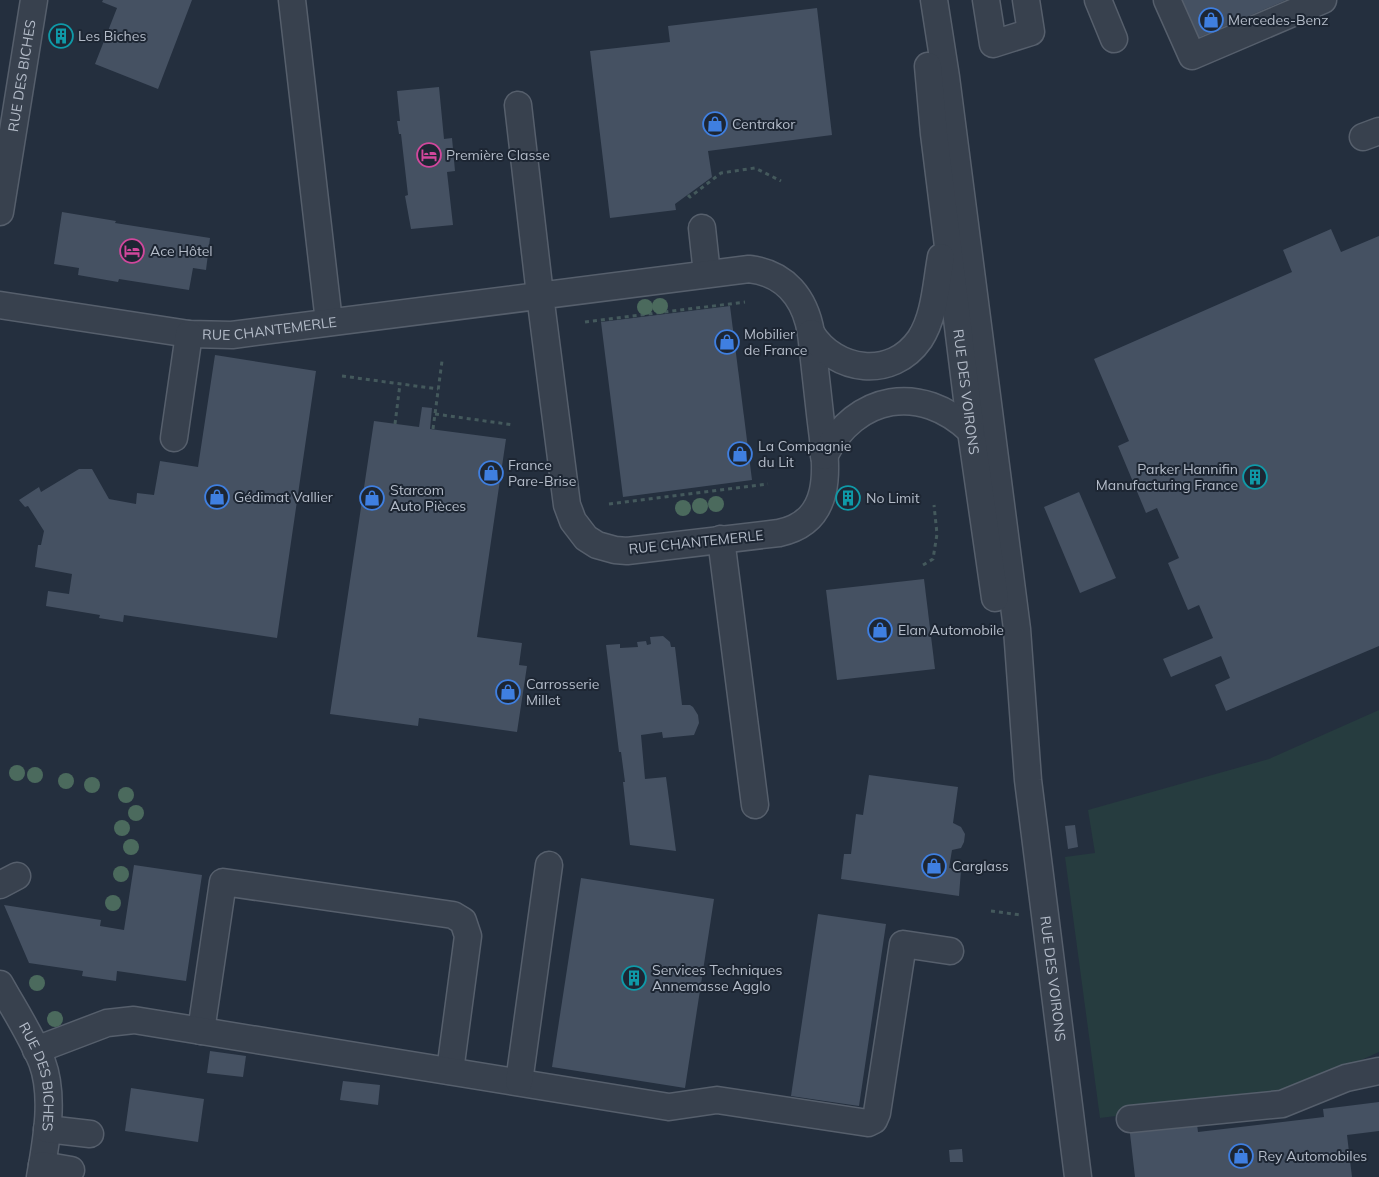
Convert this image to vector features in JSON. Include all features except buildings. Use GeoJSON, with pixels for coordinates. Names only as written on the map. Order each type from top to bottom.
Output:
{"type":"FeatureCollection","features":[{"type":"Feature","properties":{"kind":"street","name":"RUE DES BICHES"},"geometry":{"type":"LineString","coordinates":[[1,196],[34,0]]}},
{"type":"Feature","properties":{"kind":"street"},"geometry":{"type":"LineString","coordinates":[[292,0],[329,322]]}},
{"type":"Feature","properties":{"kind":"street","name":"RUE DES VOIRONS"},"geometry":{"type":"LineString","coordinates":[[924,0],[930,98],[971,431],[1000,634],[1028,780]]}},
{"type":"Feature","properties":{"kind":"street","name":"RUE DES VOIRONS"},"geometry":{"type":"LineString","coordinates":[[934,0],[946,77],[1017,630],[1028,780],[1078,1177]]}},
{"type":"Feature","properties":{"kind":"street"},"geometry":{"type":"LineString","coordinates":[[986,0],[993,44],[1031,32],[1026,0]]}},
{"type":"Feature","properties":{"kind":"street"},"geometry":{"type":"LineString","coordinates":[[1098,0],[1114,38]]}},
{"type":"Feature","properties":{"kind":"street"},"geometry":{"type":"LineString","coordinates":[[1167,0],[1192,56],[1323,0]]}},
{"type":"Feature","properties":{"kind":"street","name":"RUE CHANTEMERLE"},"geometry":{"type":"LineString","coordinates":[[0,304],[189,334],[232,335],[540,294],[749,269],[768,272],[779,278],[800,299],[809,319],[825,478],[816,510],[805,522],[791,530],[779,533],[627,551],[597,545],[578,530],[567,505],[540,294],[518,106]]}},
{"type":"Feature","properties":{"kind":"street"},"geometry":{"type":"LineString","coordinates":[[702,228],[707,274]]}},
{"type":"Feature","properties":{"kind":"street","name":"RUE CHANTEMERLE"},"geometry":{"type":"LineString","coordinates":[[811,333],[817,342],[832,356],[851,365],[877,366],[902,357],[920,339],[927,325],[946,229]]}},
{"type":"Feature","properties":{"kind":"street"},"geometry":{"type":"LineString","coordinates":[[174,438],[189,334]]}},
{"type":"Feature","properties":{"kind":"street"},"geometry":{"type":"LineString","coordinates":[[824,456],[837,434],[846,424],[866,410],[890,402],[916,401],[932,405],[946,411],[971,431]]}},
{"type":"Feature","properties":{"kind":"street"},"geometry":{"type":"LineString","coordinates":[[721,539],[755,805]]}},
{"type":"Feature","properties":{"kind":"street"},"geometry":{"type":"LineString","coordinates":[[519,1082],[549,865]]}},
{"type":"Feature","properties":{"kind":"street"},"geometry":{"type":"LineString","coordinates":[[201,1031],[223,882],[446,914],[463,921],[468,936],[450,1071]]}},
{"type":"Feature","properties":{"kind":"street"},"geometry":{"type":"LineString","coordinates":[[36,1050],[107,1023],[134,1020],[669,1107],[717,1100],[871,1122],[877,1114],[902,944],[950,951]]}},
{"type":"Feature","properties":{"kind":"street","name":"RUE DES BICHES"},"geometry":{"type":"LineString","coordinates":[[0,984],[36,1050],[46,1076],[47,1129],[41,1171]]}},
{"type":"Feature","properties":{"kind":"street"},"geometry":{"type":"LineString","coordinates":[[1197,1126],[1261,1119],[1282,1104],[1346,1078],[1379,1071]]}},
{"type":"Feature","properties":{"kind":"street"},"geometry":{"type":"LineString","coordinates":[[1130,1119],[1282,1104]]}},
{"type":"Feature","properties":{"kind":"street"},"geometry":{"type":"LineString","coordinates":[[47,1129],[90,1134]]}},
{"type":"Feature","properties":{"kind":"street"},"geometry":{"type":"LineString","coordinates":[[41,1171],[71,1170]]}},
{"type":"Feature","properties":{"kind":"path"},"geometry":{"type":"LineString","coordinates":[[688,195],[690,197],[723,172],[756,168],[781,181]]}},
{"type":"Feature","properties":{"kind":"path"},"geometry":{"type":"LineString","coordinates":[[585,322],[745,302]]}},
{"type":"Feature","properties":{"kind":"path"},"geometry":{"type":"LineString","coordinates":[[433,429],[442,361]]}},
{"type":"Feature","properties":{"kind":"path"},"geometry":{"type":"LineString","coordinates":[[342,376],[438,389]]}},
{"type":"Feature","properties":{"kind":"path"},"geometry":{"type":"LineString","coordinates":[[395,424],[400,384]]}},
{"type":"Feature","properties":{"kind":"path"},"geometry":{"type":"LineString","coordinates":[[435,414],[514,425]]}},
{"type":"Feature","properties":{"kind":"path"},"geometry":{"type":"LineString","coordinates":[[609,504],[768,484]]}},
{"type":"Feature","properties":{"kind":"path"},"geometry":{"type":"LineString","coordinates":[[923,565],[933,559],[936,548],[934,505]]}},
{"type":"Feature","properties":{"kind":"green space"},"geometry":{"type":"Polygon","coordinates":[[[1379,710],[1379,1052],[1283,1095],[1100,1118],[1065,857],[1095,853],[1088,810],[1269,759],[1379,710]]]}},
{"type":"Feature","properties":{"kind":"place","name":"Mercedes-Benz"},"geometry":{"type":"Point","coordinates":[1211,20]}},
{"type":"Feature","properties":{"kind":"place","name":"Les Biches"},"geometry":{"type":"Point","coordinates":[61,36]}},
{"type":"Feature","properties":{"kind":"place","name":"Centrakor"},"geometry":{"type":"Point","coordinates":[715,124]}},
{"type":"Feature","properties":{"kind":"place","name":"Première Classe"},"geometry":{"type":"Point","coordinates":[429,155]}},
{"type":"Feature","properties":{"kind":"place","name":"Ace Hôtel"},"geometry":{"type":"Point","coordinates":[132,251]}},
{"type":"Feature","properties":{"kind":"place","name":"Mobilier de France"},"geometry":{"type":"Point","coordinates":[727,342]}},
{"type":"Feature","properties":{"kind":"place","name":"La Compagnie du Lit"},"geometry":{"type":"Point","coordinates":[740,454]}},
{"type":"Feature","properties":{"kind":"place","name":"France Pare-Brise"},"geometry":{"type":"Point","coordinates":[491,473]}},
{"type":"Feature","properties":{"kind":"place","name":"Parker Hannifin Manufacturing France"},"geometry":{"type":"Point","coordinates":[1255,477]}},
{"type":"Feature","properties":{"kind":"place","name":"Gédimat Vallier"},"geometry":{"type":"Point","coordinates":[217,497]}},
{"type":"Feature","properties":{"kind":"place","name":"Starcom Auto Pièces"},"geometry":{"type":"Point","coordinates":[372,498]}},
{"type":"Feature","properties":{"kind":"place","name":"No Limit"},"geometry":{"type":"Point","coordinates":[848,498]}},
{"type":"Feature","properties":{"kind":"place","name":"Elan Automobile"},"geometry":{"type":"Point","coordinates":[880,630]}},
{"type":"Feature","properties":{"kind":"place","name":"Carrosserie Millet"},"geometry":{"type":"Point","coordinates":[508,692]}},
{"type":"Feature","properties":{"kind":"place","name":"Carglass"},"geometry":{"type":"Point","coordinates":[934,866]}},
{"type":"Feature","properties":{"kind":"place","name":"Services Techniques Annemasse Agglo"},"geometry":{"type":"Point","coordinates":[634,978]}},
{"type":"Feature","properties":{"kind":"place","name":"Rey Automobiles"},"geometry":{"type":"Point","coordinates":[1241,1156]}}]}
